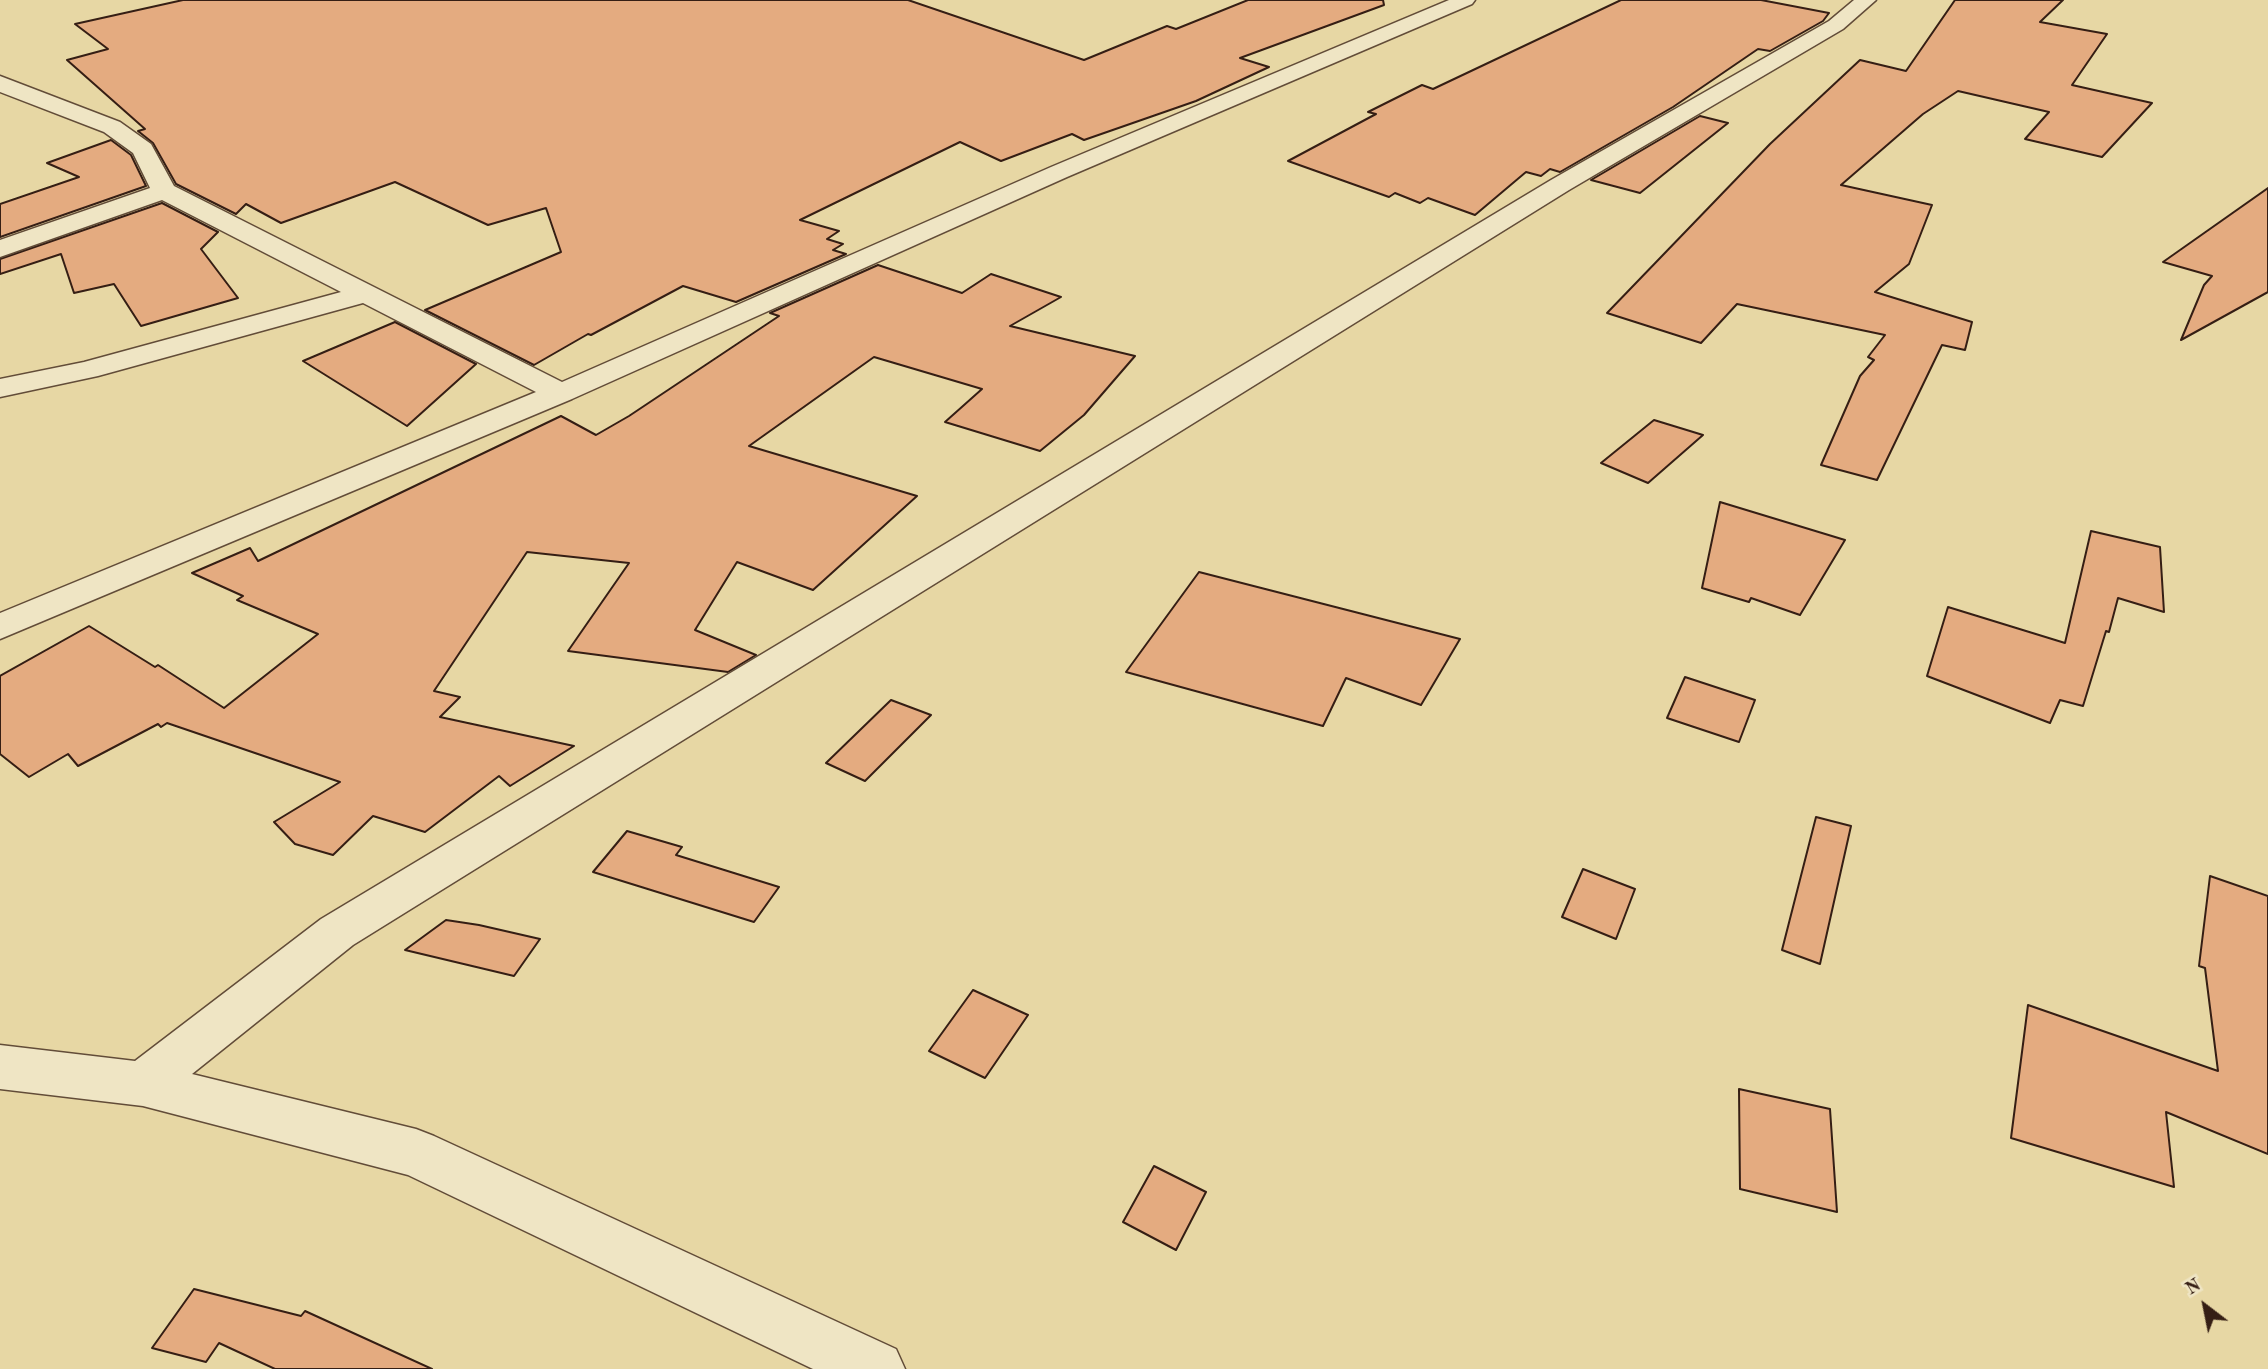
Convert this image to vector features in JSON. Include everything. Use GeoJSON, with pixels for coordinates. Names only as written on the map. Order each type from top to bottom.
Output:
{"type":"FeatureCollection","features":[{"type":"Feature","properties":{"kind":"street"},"geometry":{"type":"LineString","coordinates":[[0,627],[561,393],[1059,172],[1465,0]]}},
{"type":"Feature","properties":{"kind":"street"},"geometry":{"type":"LineString","coordinates":[[143,1084],[337,932],[1560,185],[1836,25],[1866,0]]}},
{"type":"Feature","properties":{"kind":"street"},"geometry":{"type":"LineString","coordinates":[[0,82],[113,127],[143,149],[164,191],[561,393]]}},
{"type":"Feature","properties":{"kind":"street"},"geometry":{"type":"LineString","coordinates":[[0,249],[164,191]]}},
{"type":"Feature","properties":{"kind":"street"},"geometry":{"type":"LineString","coordinates":[[0,388],[88,370],[365,294]]}},
{"type":"Feature","properties":{"kind":"street"},"geometry":{"type":"LineString","coordinates":[[0,1067],[143,1084],[416,1153],[876,1369]]}},
{"type":"Feature","properties":{"kind":"building"},"geometry":{"type":"Polygon","coordinates":[[[183,0],[908,0],[1084,60],[1167,26],[1176,29],[1248,0],[1383,0],[1384,5],[1240,58],[1269,67],[1196,101],[1084,140],[1072,134],[1001,161],[960,142],[800,220],[839,231],[827,239],[843,244],[833,250],[846,254],[736,302],[683,286],[534,365],[425,310],[561,252],[546,208],[488,225],[395,182],[281,223],[246,204],[236,214],[176,184],[153,143],[138,131],[145,129],[67,60],[108,49],[75,24],[183,0]]]}},
{"type":"Feature","properties":{"kind":"building"},"geometry":{"type":"Polygon","coordinates":[[[1621,0],[1761,0],[1829,13],[1823,21],[1770,51],[1758,49],[1673,107],[1560,172],[1550,169],[1541,176],[1526,172],[1475,215],[1428,198],[1420,203],[1395,193],[1389,197],[1288,161],[1376,114],[1368,112],[1422,85],[1433,89],[1621,0]]]}},
{"type":"Feature","properties":{"kind":"building"},"geometry":{"type":"Polygon","coordinates":[[[1955,0],[2063,0],[2040,22],[2107,34],[2072,85],[2152,103],[2102,157],[2025,139],[2049,112],[1958,91],[1923,114],[1841,185],[1932,205],[1909,264],[1875,292],[1972,322],[1965,350],[1942,345],[1877,480],[1821,465],[1860,376],[1874,360],[1868,357],[1885,335],[1737,304],[1701,343],[1607,313],[1770,144],[1860,60],[1906,71],[1955,0]]]}},
{"type":"Feature","properties":{"kind":"building"},"geometry":{"type":"Polygon","coordinates":[[[1700,116],[1728,123],[1640,193],[1591,180],[1700,116]]]}},
{"type":"Feature","properties":{"kind":"building"},"geometry":{"type":"Polygon","coordinates":[[[111,140],[131,155],[146,186],[0,237],[0,204],[79,177],[47,163],[111,140]]]}},
{"type":"Feature","properties":{"kind":"building"},"geometry":{"type":"Polygon","coordinates":[[[2268,188],[2268,292],[2181,340],[2204,285],[2212,276],[2163,262],[2268,188]]]}},
{"type":"Feature","properties":{"kind":"building"},"geometry":{"type":"Polygon","coordinates":[[[162,203],[218,232],[201,249],[238,298],[141,326],[114,284],[74,293],[61,254],[0,274],[0,259],[162,203]]]}},
{"type":"Feature","properties":{"kind":"building"},"geometry":{"type":"Polygon","coordinates":[[[878,265],[962,293],[991,274],[1061,297],[1010,326],[1135,356],[1084,415],[1040,451],[945,422],[982,389],[874,357],[749,446],[917,496],[813,590],[737,562],[695,630],[756,655],[728,672],[568,651],[629,563],[527,552],[434,691],[460,697],[440,717],[574,746],[510,786],[499,776],[425,832],[373,816],[333,855],[295,844],[274,822],[340,782],[167,723],[161,727],[158,724],[78,766],[68,754],[29,777],[0,754],[0,676],[89,626],[155,667],[158,665],[224,708],[318,634],[237,600],[243,596],[192,573],[250,548],[258,561],[561,416],[596,435],[779,316],[770,313],[878,265]]]}},
{"type":"Feature","properties":{"kind":"building"},"geometry":{"type":"Polygon","coordinates":[[[395,322],[476,364],[407,426],[303,361],[395,322]]]}},
{"type":"Feature","properties":{"kind":"building"},"geometry":{"type":"Polygon","coordinates":[[[1654,420],[1703,435],[1648,483],[1601,463],[1654,420]]]}},
{"type":"Feature","properties":{"kind":"building"},"geometry":{"type":"Polygon","coordinates":[[[1720,502],[1845,540],[1800,615],[1751,598],[1749,602],[1702,588],[1720,502]]]}},
{"type":"Feature","properties":{"kind":"building"},"geometry":{"type":"Polygon","coordinates":[[[2091,531],[2160,547],[2164,612],[2118,598],[2083,706],[2060,700],[2050,723],[1927,676],[1948,607],[2065,643],[2091,531]]]}},
{"type":"Feature","properties":{"kind":"building"},"geometry":{"type":"Polygon","coordinates":[[[1199,572],[1460,639],[1421,705],[1346,678],[1323,726],[1126,672],[1199,572]]]}},
{"type":"Feature","properties":{"kind":"building"},"geometry":{"type":"Polygon","coordinates":[[[1685,677],[1755,700],[1739,742],[1667,718],[1685,677]]]}},
{"type":"Feature","properties":{"kind":"building"},"geometry":{"type":"Polygon","coordinates":[[[891,700],[931,715],[865,781],[826,763],[891,700]]]}},
{"type":"Feature","properties":{"kind":"building"},"geometry":{"type":"Polygon","coordinates":[[[1816,817],[1851,826],[1820,964],[1782,950],[1816,817]]]}},
{"type":"Feature","properties":{"kind":"building"},"geometry":{"type":"Polygon","coordinates":[[[627,831],[682,847],[676,855],[779,887],[754,922],[593,872],[627,831]]]}},
{"type":"Feature","properties":{"kind":"building"},"geometry":{"type":"Polygon","coordinates":[[[1583,869],[1635,889],[1616,939],[1562,917],[1583,869]]]}},
{"type":"Feature","properties":{"kind":"building"},"geometry":{"type":"Polygon","coordinates":[[[2210,876],[2268,896],[2268,1154],[2166,1112],[2174,1187],[2011,1138],[2028,1005],[2218,1071],[2205,968],[2199,966],[2210,876]]]}},
{"type":"Feature","properties":{"kind":"building"},"geometry":{"type":"Polygon","coordinates":[[[446,920],[540,939],[514,976],[405,950],[446,920]]]}},
{"type":"Feature","properties":{"kind":"building"},"geometry":{"type":"Polygon","coordinates":[[[973,990],[1028,1015],[985,1078],[929,1051],[973,990]]]}},
{"type":"Feature","properties":{"kind":"building"},"geometry":{"type":"Polygon","coordinates":[[[1739,1089],[1830,1109],[1837,1212],[1740,1189],[1739,1089]]]}},
{"type":"Feature","properties":{"kind":"building"},"geometry":{"type":"Polygon","coordinates":[[[1154,1166],[1206,1192],[1176,1250],[1123,1222],[1154,1166]]]}},
{"type":"Feature","properties":{"kind":"building"},"geometry":{"type":"Polygon","coordinates":[[[194,1289],[301,1316],[305,1311],[432,1369],[275,1369],[219,1343],[206,1362],[152,1348],[194,1289]]]}}]}
